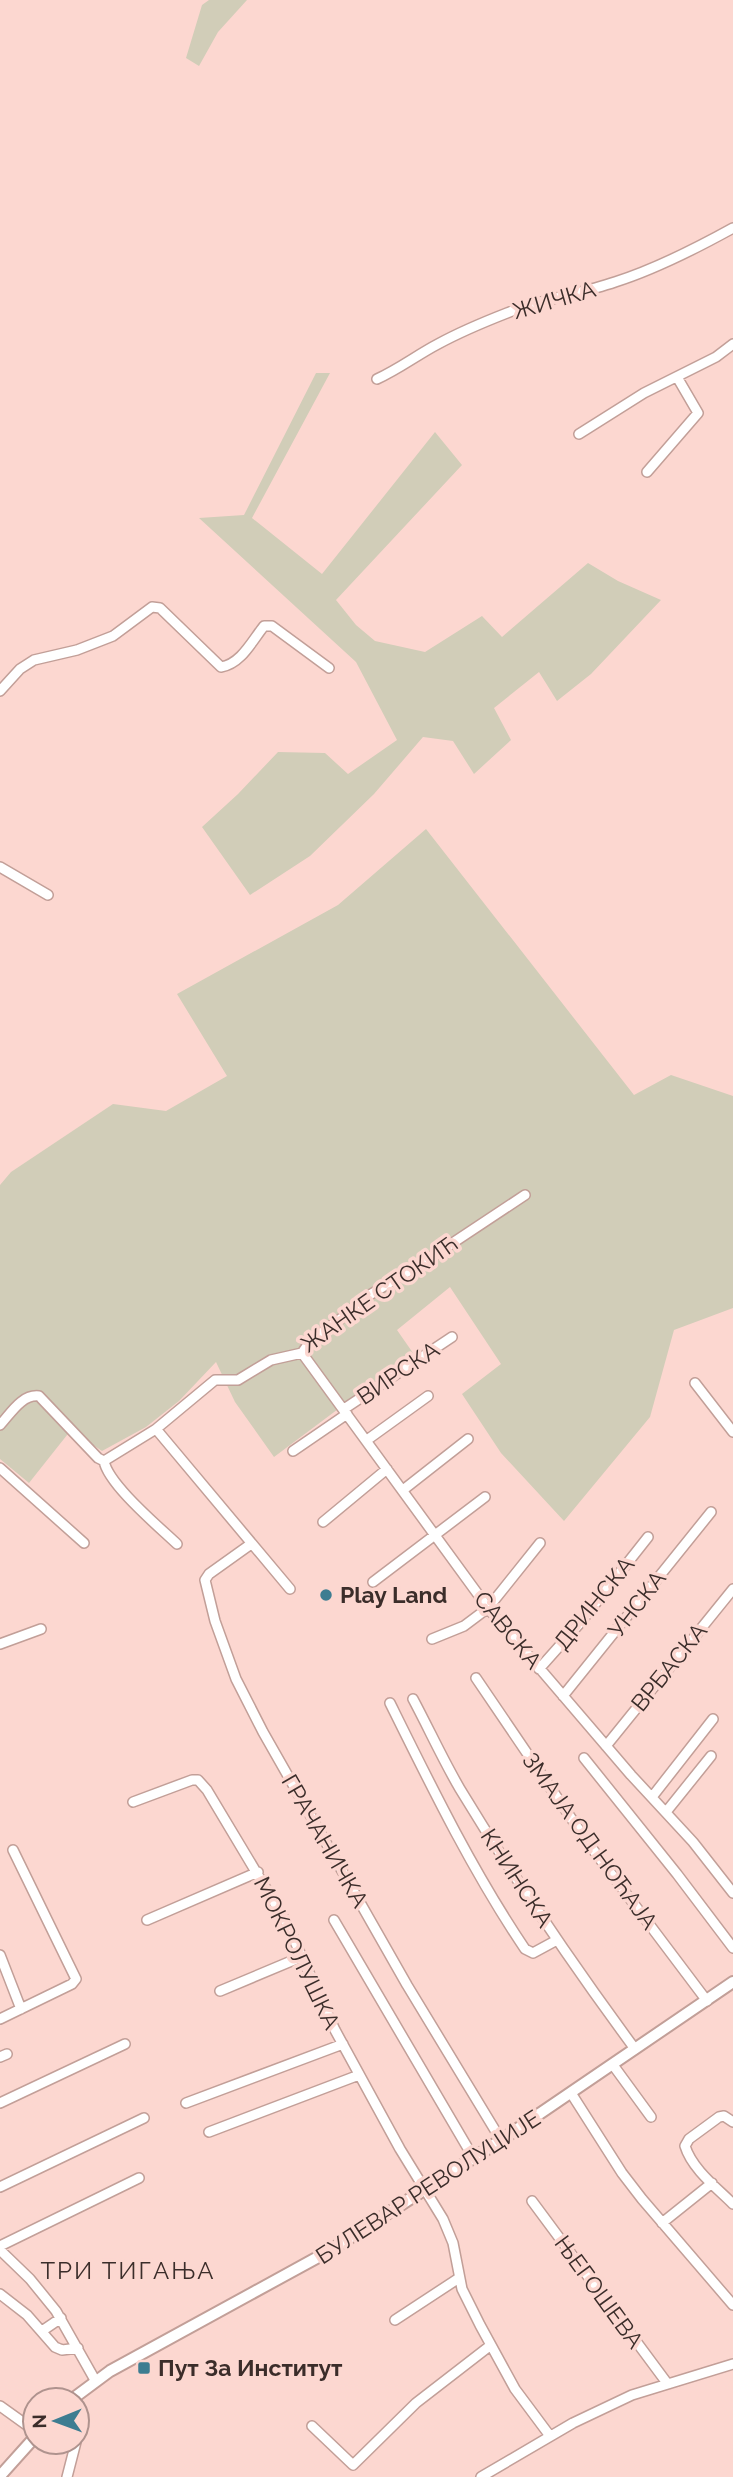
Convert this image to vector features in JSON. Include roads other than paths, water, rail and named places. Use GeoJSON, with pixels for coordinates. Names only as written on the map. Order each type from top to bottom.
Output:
{"type":"FeatureCollection","features":[{"type":"Feature","properties":{"kind":"main road","name":"БУЛЕВАР РЕВОЛУЦИЈЕ"},"geometry":{"type":"LineString","coordinates":[[89,2386],[110,2371],[294,2272],[571,2094],[733,1982]]}},
{"type":"Feature","properties":{"kind":"main road"},"geometry":{"type":"LineString","coordinates":[[0,2476],[21,2453]]}},
{"type":"Feature","properties":{"kind":"street","name":"ЖИЧКА"},"geometry":{"type":"LineString","coordinates":[[377,379],[437,344],[508,313],[619,281],[678,257],[733,228]]}},
{"type":"Feature","properties":{"kind":"street"},"geometry":{"type":"LineString","coordinates":[[579,434],[645,393],[716,357],[733,344]]}},
{"type":"Feature","properties":{"kind":"street"},"geometry":{"type":"LineString","coordinates":[[647,472],[698,413],[677,376]]}},
{"type":"Feature","properties":{"kind":"street"},"geometry":{"type":"LineString","coordinates":[[0,691],[20,669],[34,660],[77,650],[113,636],[152,607],[160,608],[220,667],[229,666],[236,661],[264,626],[272,626],[329,668]]}},
{"type":"Feature","properties":{"kind":"street"},"geometry":{"type":"LineString","coordinates":[[0,867],[48,895]]}},
{"type":"Feature","properties":{"kind":"street","name":"ЖАНКЕ СТОКИЋ"},"geometry":{"type":"LineString","coordinates":[[104,1461],[156,1429],[215,1380],[238,1380],[271,1360],[302,1353],[315,1336],[368,1296],[525,1195]]}},
{"type":"Feature","properties":{"kind":"street","name":"ВИРСКА"},"geometry":{"type":"LineString","coordinates":[[293,1451],[452,1337]]}},
{"type":"Feature","properties":{"kind":"street","name":"САВСКА"},"geometry":{"type":"LineString","coordinates":[[302,1353],[488,1608],[606,1746],[693,1842],[733,1893]]}},
{"type":"Feature","properties":{"kind":"street"},"geometry":{"type":"LineString","coordinates":[[695,1383],[733,1433]]}},
{"type":"Feature","properties":{"kind":"street"},"geometry":{"type":"LineString","coordinates":[[0,1425],[23,1399],[30,1395],[39,1396],[98,1458],[104,1461],[105,1468],[128,1496],[177,1544]]}},
{"type":"Feature","properties":{"kind":"street"},"geometry":{"type":"LineString","coordinates":[[367,1440],[428,1396]]}},
{"type":"Feature","properties":{"kind":"street"},"geometry":{"type":"LineString","coordinates":[[156,1429],[289,1589]]}},
{"type":"Feature","properties":{"kind":"street"},"geometry":{"type":"LineString","coordinates":[[403,1490],[468,1439]]}},
{"type":"Feature","properties":{"kind":"street"},"geometry":{"type":"LineString","coordinates":[[0,1468],[84,1543]]}},
{"type":"Feature","properties":{"kind":"street"},"geometry":{"type":"LineString","coordinates":[[323,1522],[387,1469]]}},
{"type":"Feature","properties":{"kind":"street"},"geometry":{"type":"LineString","coordinates":[[373,1582],[485,1497]]}},
{"type":"Feature","properties":{"kind":"street","name":"УНСКА"},"geometry":{"type":"LineString","coordinates":[[564,1696],[711,1512]]}},
{"type":"Feature","properties":{"kind":"street","name":"ДРИНСКА"},"geometry":{"type":"LineString","coordinates":[[539,1669],[580,1623],[648,1537]]}},
{"type":"Feature","properties":{"kind":"street"},"geometry":{"type":"LineString","coordinates":[[432,1639],[464,1626],[488,1608],[540,1543]]}},
{"type":"Feature","properties":{"kind":"street","name":"ГРАЧАНИЧКА"},"geometry":{"type":"LineString","coordinates":[[251,1544],[209,1574],[205,1580],[215,1621],[236,1679],[320,1834],[501,2140]]}},
{"type":"Feature","properties":{"kind":"street","name":"ВРБАСКА"},"geometry":{"type":"LineString","coordinates":[[606,1746],[733,1589]]}},
{"type":"Feature","properties":{"kind":"street"},"geometry":{"type":"LineString","coordinates":[[0,1644],[41,1629]]}},
{"type":"Feature","properties":{"kind":"street","name":"ЗМАЈА ОД НОЋАЈА"},"geometry":{"type":"LineString","coordinates":[[476,1678],[588,1843],[707,2001]]}},
{"type":"Feature","properties":{"kind":"street","name":"КНИНСКА"},"geometry":{"type":"LineString","coordinates":[[414,1699],[458,1786],[557,1940],[635,2049]]}},
{"type":"Feature","properties":{"kind":"street"},"geometry":{"type":"LineString","coordinates":[[390,1703],[489,1891],[525,1950],[533,1953],[557,1940]]}},
{"type":"Feature","properties":{"kind":"street"},"geometry":{"type":"LineString","coordinates":[[652,1797],[713,1719]]}},
{"type":"Feature","properties":{"kind":"street"},"geometry":{"type":"LineString","coordinates":[[666,1812],[711,1756]]}},
{"type":"Feature","properties":{"kind":"street"},"geometry":{"type":"LineString","coordinates":[[584,1758],[733,1948]]}},
{"type":"Feature","properties":{"kind":"street","name":"МОКРОЛУШКА"},"geometry":{"type":"LineString","coordinates":[[133,1802],[192,1780],[198,1780],[207,1790],[286,1922],[359,2075],[400,2149],[426,2188],[450,2235],[459,2278],[470,2306],[515,2389],[550,2436]]}},
{"type":"Feature","properties":{"kind":"street"},"geometry":{"type":"LineString","coordinates":[[0,2019],[72,1984],[76,1979],[13,1850]]}},
{"type":"Feature","properties":{"kind":"street"},"geometry":{"type":"LineString","coordinates":[[147,1920],[258,1872]]}},
{"type":"Feature","properties":{"kind":"street"},"geometry":{"type":"LineString","coordinates":[[334,1920],[473,2157]]}},
{"type":"Feature","properties":{"kind":"street"},"geometry":{"type":"LineString","coordinates":[[0,1955],[21,2009]]}},
{"type":"Feature","properties":{"kind":"street"},"geometry":{"type":"LineString","coordinates":[[220,1991],[301,1957]]}},
{"type":"Feature","properties":{"kind":"street"},"geometry":{"type":"LineString","coordinates":[[0,2103],[125,2044]]}},
{"type":"Feature","properties":{"kind":"street"},"geometry":{"type":"LineString","coordinates":[[186,2104],[343,2044]]}},
{"type":"Feature","properties":{"kind":"street"},"geometry":{"type":"LineString","coordinates":[[613,2065],[651,2117]]}},
{"type":"Feature","properties":{"kind":"street"},"geometry":{"type":"LineString","coordinates":[[209,2132],[359,2075]]}},
{"type":"Feature","properties":{"kind":"street"},"geometry":{"type":"LineString","coordinates":[[571,2094],[622,2173],[733,2305]]}},
{"type":"Feature","properties":{"kind":"street"},"geometry":{"type":"LineString","coordinates":[[733,2122],[724,2116],[719,2117],[689,2139],[685,2146],[687,2153],[733,2204]]}},
{"type":"Feature","properties":{"kind":"street"},"geometry":{"type":"LineString","coordinates":[[0,2187],[144,2118]]}},
{"type":"Feature","properties":{"kind":"street"},"geometry":{"type":"LineString","coordinates":[[95,2380],[61,2318],[30,2278],[0,2248],[139,2178]]}},
{"type":"Feature","properties":{"kind":"street"},"geometry":{"type":"LineString","coordinates":[[662,2223],[712,2183]]}},
{"type":"Feature","properties":{"kind":"street","name":"ЊЕГОШЕВА"},"geometry":{"type":"LineString","coordinates":[[532,2201],[667,2383]]}},
{"type":"Feature","properties":{"kind":"street"},"geometry":{"type":"LineString","coordinates":[[395,2320],[459,2278]]}},
{"type":"Feature","properties":{"kind":"street"},"geometry":{"type":"LineString","coordinates":[[0,2294],[19,2308],[58,2349],[78,2348]]}},
{"type":"Feature","properties":{"kind":"street"},"geometry":{"type":"LineString","coordinates":[[42,2331],[61,2318]]}},
{"type":"Feature","properties":{"kind":"street"},"geometry":{"type":"LineString","coordinates":[[312,2426],[353,2465],[416,2403],[491,2345]]}},
{"type":"Feature","properties":{"kind":"street"},"geometry":{"type":"LineString","coordinates":[[486,2475],[550,2436],[632,2395],[733,2364]]}},
{"type":"Feature","properties":{"kind":"street"},"geometry":{"type":"LineString","coordinates":[[0,2406],[21,2421]]}},
{"type":"Feature","properties":{"kind":"street"},"geometry":{"type":"LineString","coordinates":[[67,2477],[72,2456]]}},
{"type":"Feature","properties":{"kind":"place","name":"Play Land"},"geometry":{"type":"Point","coordinates":[326,1595]}},
{"type":"Feature","properties":{"kind":"place","name":"Пут За Институт"},"geometry":{"type":"Point","coordinates":[144,2368]}},
{"type":"Feature","properties":{"kind":"district","name":"ТРИ ТИГАЊА"},"geometry":{"type":"Point","coordinates":[128,2271]}}]}
